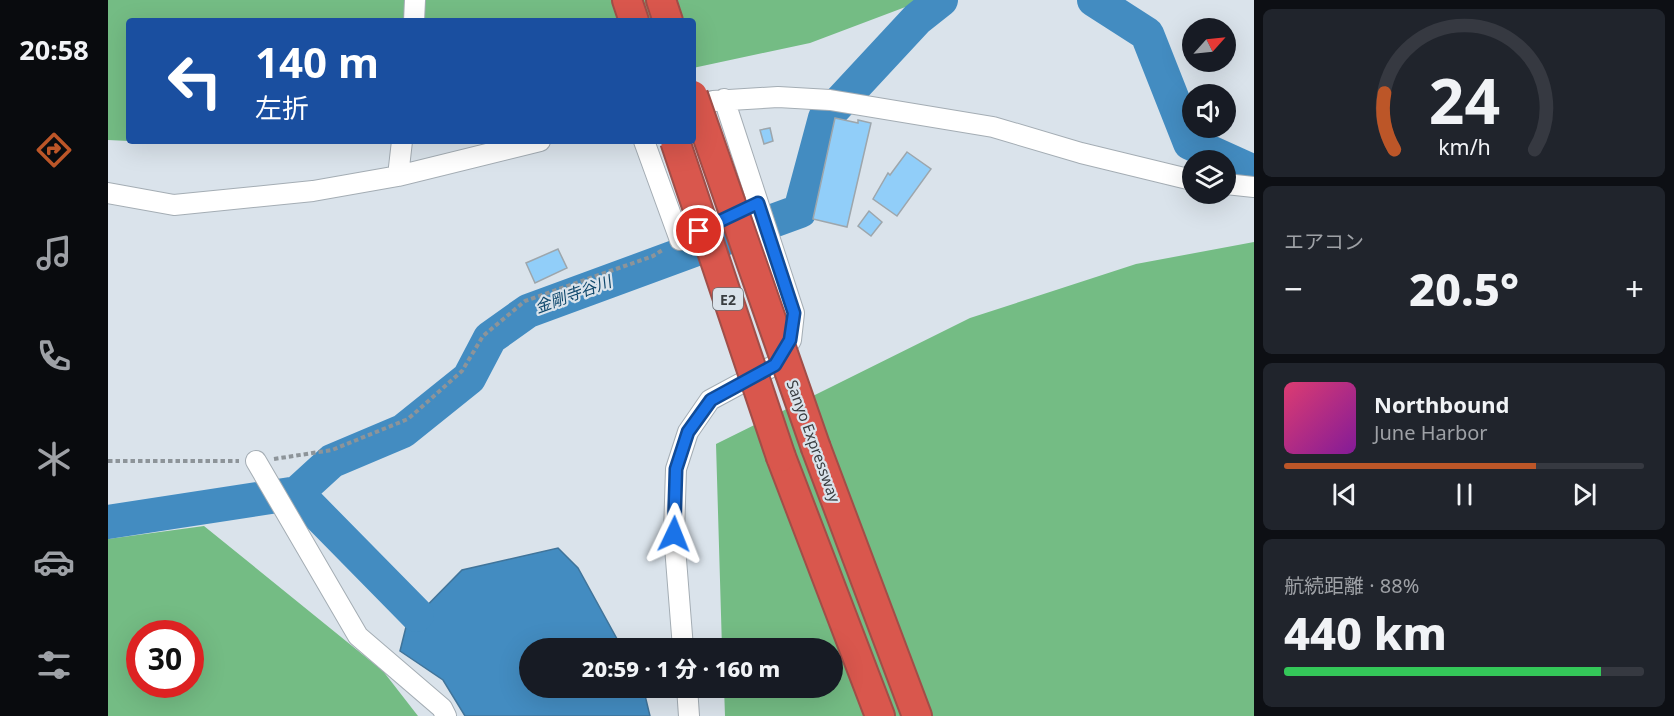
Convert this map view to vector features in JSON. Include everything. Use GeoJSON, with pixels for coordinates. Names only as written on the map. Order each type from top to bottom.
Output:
{"type":"FeatureCollection","features":[{"type":"Feature","properties":{"kind":"highway"},"geometry":{"type":"LineString","coordinates":[[627,0],[633,18]]}},
{"type":"Feature","properties":{"kind":"highway"},"geometry":{"type":"LineString","coordinates":[[661,0],[667,18]]}},
{"type":"Feature","properties":{"kind":"highway","name":"Sanyo Expressway"},"geometry":{"type":"LineString","coordinates":[[696,104],[816,448],[916,714]]}},
{"type":"Feature","properties":{"kind":"highway","name":"E2"},"geometry":{"type":"LineString","coordinates":[[676,144],[781,457],[880,716]]}},
{"type":"Feature","properties":{"kind":"street"},"geometry":{"type":"LineString","coordinates":[[414,18],[415,0]]}},
{"type":"Feature","properties":{"kind":"street"},"geometry":{"type":"LineString","coordinates":[[696,104],[724,99],[778,97],[830,100],[993,127],[1081,153],[1182,178]]}},
{"type":"Feature","properties":{"kind":"street"},"geometry":{"type":"LineString","coordinates":[[682,638],[674,534],[676,469],[688,432],[711,400],[775,365],[790,340],[794,313],[724,99]]}},
{"type":"Feature","properties":{"kind":"street"},"geometry":{"type":"LineString","coordinates":[[398,176],[402,144]]}},
{"type":"Feature","properties":{"kind":"street"},"geometry":{"type":"LineString","coordinates":[[108,193],[174,205],[313,191],[398,176],[528,144]]}},
{"type":"Feature","properties":{"kind":"street"},"geometry":{"type":"LineString","coordinates":[[645,144],[680,240],[758,203]]}},
{"type":"Feature","properties":{"kind":"street"},"geometry":{"type":"LineString","coordinates":[[1236,185],[1254,187]]}},
{"type":"Feature","properties":{"kind":"street"},"geometry":{"type":"LineString","coordinates":[[256,461],[358,636],[442,708],[446,716]]}},
{"type":"Feature","properties":{"kind":"street"},"geometry":{"type":"LineString","coordinates":[[688,698],[689,716]]}},
{"type":"Feature","properties":{"kind":"path"},"geometry":{"type":"LineString","coordinates":[[108,461],[256,461],[332,450],[408,419],[462,372],[483,336],[525,301],[654,256],[680,240]]}},
{"type":"Feature","properties":{"kind":"green space"},"geometry":{"type":"Polygon","coordinates":[[[108,0],[924,0],[810,43],[696,67],[696,18],[126,18],[126,141],[108,140],[108,0]]]}},
{"type":"Feature","properties":{"kind":"green space"},"geometry":{"type":"Polygon","coordinates":[[[1254,242],[1254,716],[725,716],[724,698],[843,698],[843,638],[722,638],[716,444],[970,318],[1136,264],[1254,242]]]}},
{"type":"Feature","properties":{"kind":"green space"},"geometry":{"type":"Polygon","coordinates":[[[204,526],[383,671],[418,716],[108,716],[108,539],[204,526]]]}},
{"type":"Feature","properties":{"kind":"water"},"geometry":{"type":"Polygon","coordinates":[[[558,548],[578,568],[616,638],[519,638],[519,698],[646,698],[650,716],[465,716],[443,680],[400,651],[406,627],[462,570],[558,548]]]}},
{"type":"Feature","properties":{"kind":"building"},"geometry":{"type":"Polygon","coordinates":[[[835,118],[871,123],[847,227],[813,219],[835,118]]]}},
{"type":"Feature","properties":{"kind":"building"},"geometry":{"type":"Polygon","coordinates":[[[770,128],[773,141],[764,144],[760,130],[770,128]]]}},
{"type":"Feature","properties":{"kind":"building"},"geometry":{"type":"Polygon","coordinates":[[[907,152],[931,169],[897,216],[873,199],[888,173],[890,175],[907,152]]]}},
{"type":"Feature","properties":{"kind":"building"},"geometry":{"type":"Polygon","coordinates":[[[869,211],[882,222],[871,236],[858,226],[869,211]]]}},
{"type":"Feature","properties":{"kind":"building"},"geometry":{"type":"Polygon","coordinates":[[[558,249],[567,268],[535,283],[526,263],[558,249]]]}},
{"type":"Feature","properties":{"kind":"waterway","name":"金剛寺谷川"},"geometry":{"type":"LineString","coordinates":[[108,522],[297,493],[332,461],[403,431],[469,378],[490,338],[528,311],[800,211],[825,118],[917,19],[941,0]]}},
{"type":"Feature","properties":{"kind":"waterway","name":"金剛寺谷川"},"geometry":{"type":"LineString","coordinates":[[1094,0],[1147,34],[1190,143],[1254,172]]}},
{"type":"Feature","properties":{"kind":"waterway"},"geometry":{"type":"LineString","coordinates":[[297,493],[417,615]]}},
{"type":"Feature","properties":{"kind":"route"},"geometry":{"type":"LineString","coordinates":[[674,534],[676,469],[688,432],[711,400],[775,365],[790,340],[794,313],[758,203],[699,231]]}}]}
